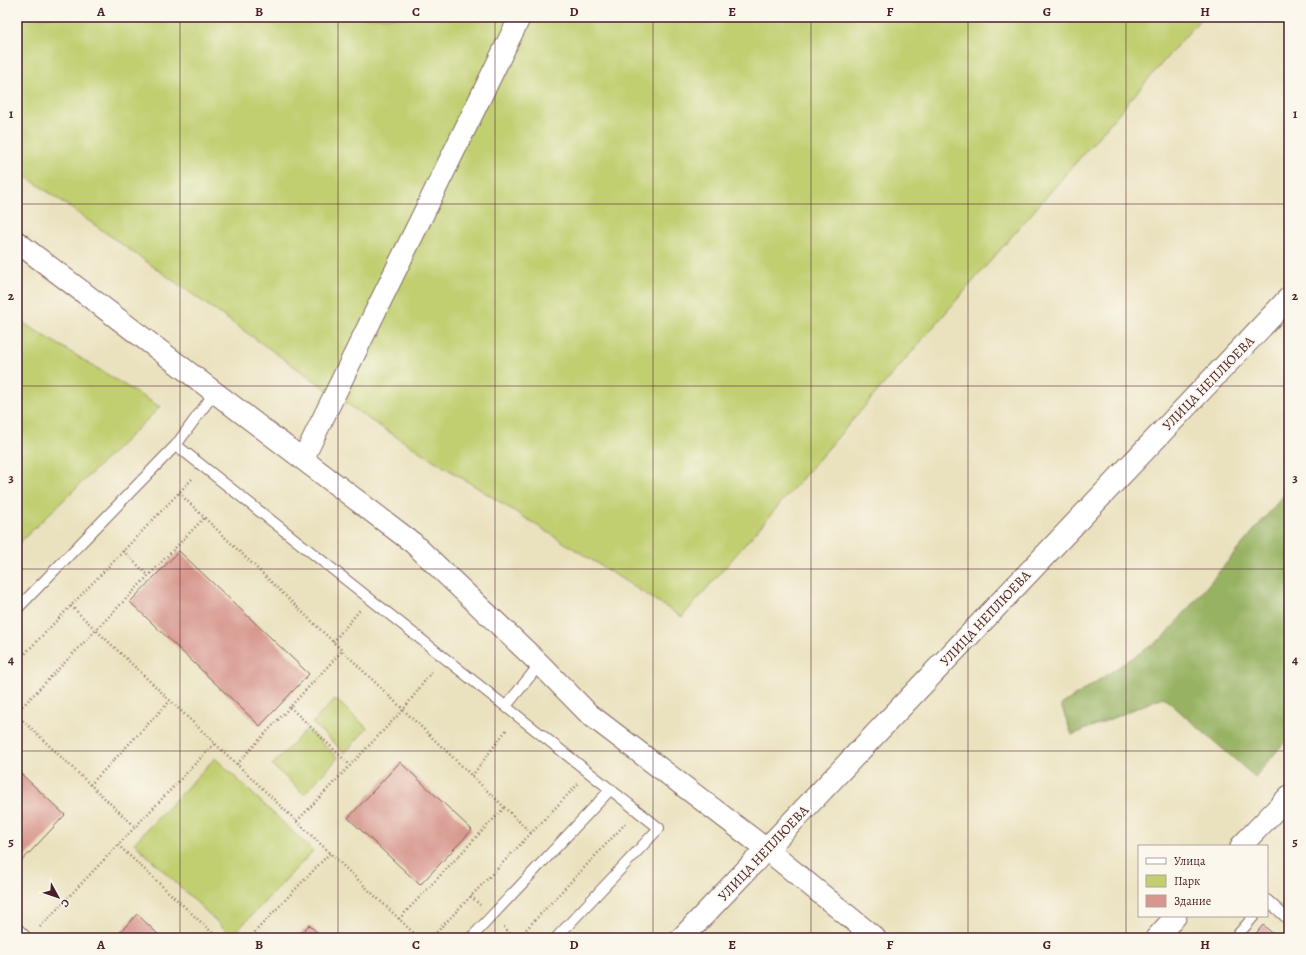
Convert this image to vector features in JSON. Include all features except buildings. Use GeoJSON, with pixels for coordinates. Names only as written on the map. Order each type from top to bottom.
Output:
{"type":"FeatureCollection","features":[{"type":"Feature","properties":{"kind":"main road","name":"УЛИЦА НЕПЛЮЕВА"},"geometry":{"type":"LineString","coordinates":[[682,938],[1289,298]]}},
{"type":"Feature","properties":{"kind":"street"},"geometry":{"type":"LineString","coordinates":[[303,459],[520,17]]}},
{"type":"Feature","properties":{"kind":"street"},"geometry":{"type":"LineString","coordinates":[[17,242],[413,543],[540,664],[589,714],[766,849],[875,938]]}},
{"type":"Feature","properties":{"kind":"street"},"geometry":{"type":"LineString","coordinates":[[1242,845],[1289,796]]}},
{"type":"Feature","properties":{"kind":"street"},"geometry":{"type":"LineString","coordinates":[[1156,938],[1175,917]]}},
{"type":"Feature","properties":{"kind":"lane"},"geometry":{"type":"LineString","coordinates":[[17,609],[176,445],[215,392]]}},
{"type":"Feature","properties":{"kind":"lane"},"geometry":{"type":"LineString","coordinates":[[176,445],[659,828],[556,938]]}},
{"type":"Feature","properties":{"kind":"lane"},"geometry":{"type":"LineString","coordinates":[[506,706],[540,664]]}},
{"type":"Feature","properties":{"kind":"lane"},"geometry":{"type":"LineString","coordinates":[[471,938],[611,789]]}},
{"type":"Feature","properties":{"kind":"lane"},"geometry":{"type":"LineString","coordinates":[[1268,902],[1289,920]]}},
{"type":"Feature","properties":{"kind":"lane"},"geometry":{"type":"LineString","coordinates":[[1235,938],[1253,917]]}},
{"type":"Feature","properties":{"kind":"lane"},"geometry":{"type":"LineString","coordinates":[[17,928],[27,938]]}},
{"type":"Feature","properties":{"kind":"path"},"geometry":{"type":"LineString","coordinates":[[17,662],[204,467]]}},
{"type":"Feature","properties":{"kind":"path"},"geometry":{"type":"LineString","coordinates":[[179,493],[531,833]]}},
{"type":"Feature","properties":{"kind":"path"},"geometry":{"type":"LineString","coordinates":[[135,827],[17,713],[204,518]]}},
{"type":"Feature","properties":{"kind":"path"},"geometry":{"type":"LineString","coordinates":[[123,551],[148,575]]}},
{"type":"Feature","properties":{"kind":"path"},"geometry":{"type":"LineString","coordinates":[[333,642],[370,598]]}},
{"type":"Feature","properties":{"kind":"path"},"geometry":{"type":"LineString","coordinates":[[71,606],[419,938]]}},
{"type":"Feature","properties":{"kind":"path"},"geometry":{"type":"LineString","coordinates":[[237,764],[342,651]]}},
{"type":"Feature","properties":{"kind":"path"},"geometry":{"type":"LineString","coordinates":[[296,821],[403,710],[444,657]]}},
{"type":"Feature","properties":{"kind":"path"},"geometry":{"type":"LineString","coordinates":[[90,785],[170,701]]}},
{"type":"Feature","properties":{"kind":"path"},"geometry":{"type":"LineString","coordinates":[[290,707],[350,765]]}},
{"type":"Feature","properties":{"kind":"path"},"geometry":{"type":"LineString","coordinates":[[472,776],[517,715]]}},
{"type":"Feature","properties":{"kind":"path"},"geometry":{"type":"LineString","coordinates":[[38,929],[215,743]]}},
{"type":"Feature","properties":{"kind":"path"},"geometry":{"type":"LineString","coordinates":[[431,938],[589,772]]}},
{"type":"Feature","properties":{"kind":"path"},"geometry":{"type":"LineString","coordinates":[[399,919],[504,808]]}},
{"type":"Feature","properties":{"kind":"path"},"geometry":{"type":"LineString","coordinates":[[518,938],[638,811]]}},
{"type":"Feature","properties":{"kind":"path"},"geometry":{"type":"LineString","coordinates":[[118,845],[218,938]]}},
{"type":"Feature","properties":{"kind":"path"},"geometry":{"type":"LineString","coordinates":[[249,938],[330,853]]}},
{"type":"Feature","properties":{"kind":"green space"},"geometry":{"type":"Polygon","coordinates":[[[17,17],[1202,17],[682,617],[370,420],[17,170],[17,17]]]}},
{"type":"Feature","properties":{"kind":"green space"},"geometry":{"type":"Polygon","coordinates":[[[17,319],[160,407],[17,545],[17,319]]]}},
{"type":"Feature","properties":{"kind":"green space"},"geometry":{"type":"Polygon","coordinates":[[[1289,489],[1289,737],[1255,777],[1163,697],[1072,735],[1061,705],[1164,637],[1289,489]]]}},
{"type":"Feature","properties":{"kind":"green space"},"geometry":{"type":"Polygon","coordinates":[[[335,699],[367,728],[345,753],[312,723],[335,699]]]}},
{"type":"Feature","properties":{"kind":"green space"},"geometry":{"type":"Polygon","coordinates":[[[307,729],[338,758],[304,794],[272,765],[307,729]]]}},
{"type":"Feature","properties":{"kind":"green space"},"geometry":{"type":"Polygon","coordinates":[[[215,758],[313,851],[232,936],[134,843],[215,758]]]}}]}
